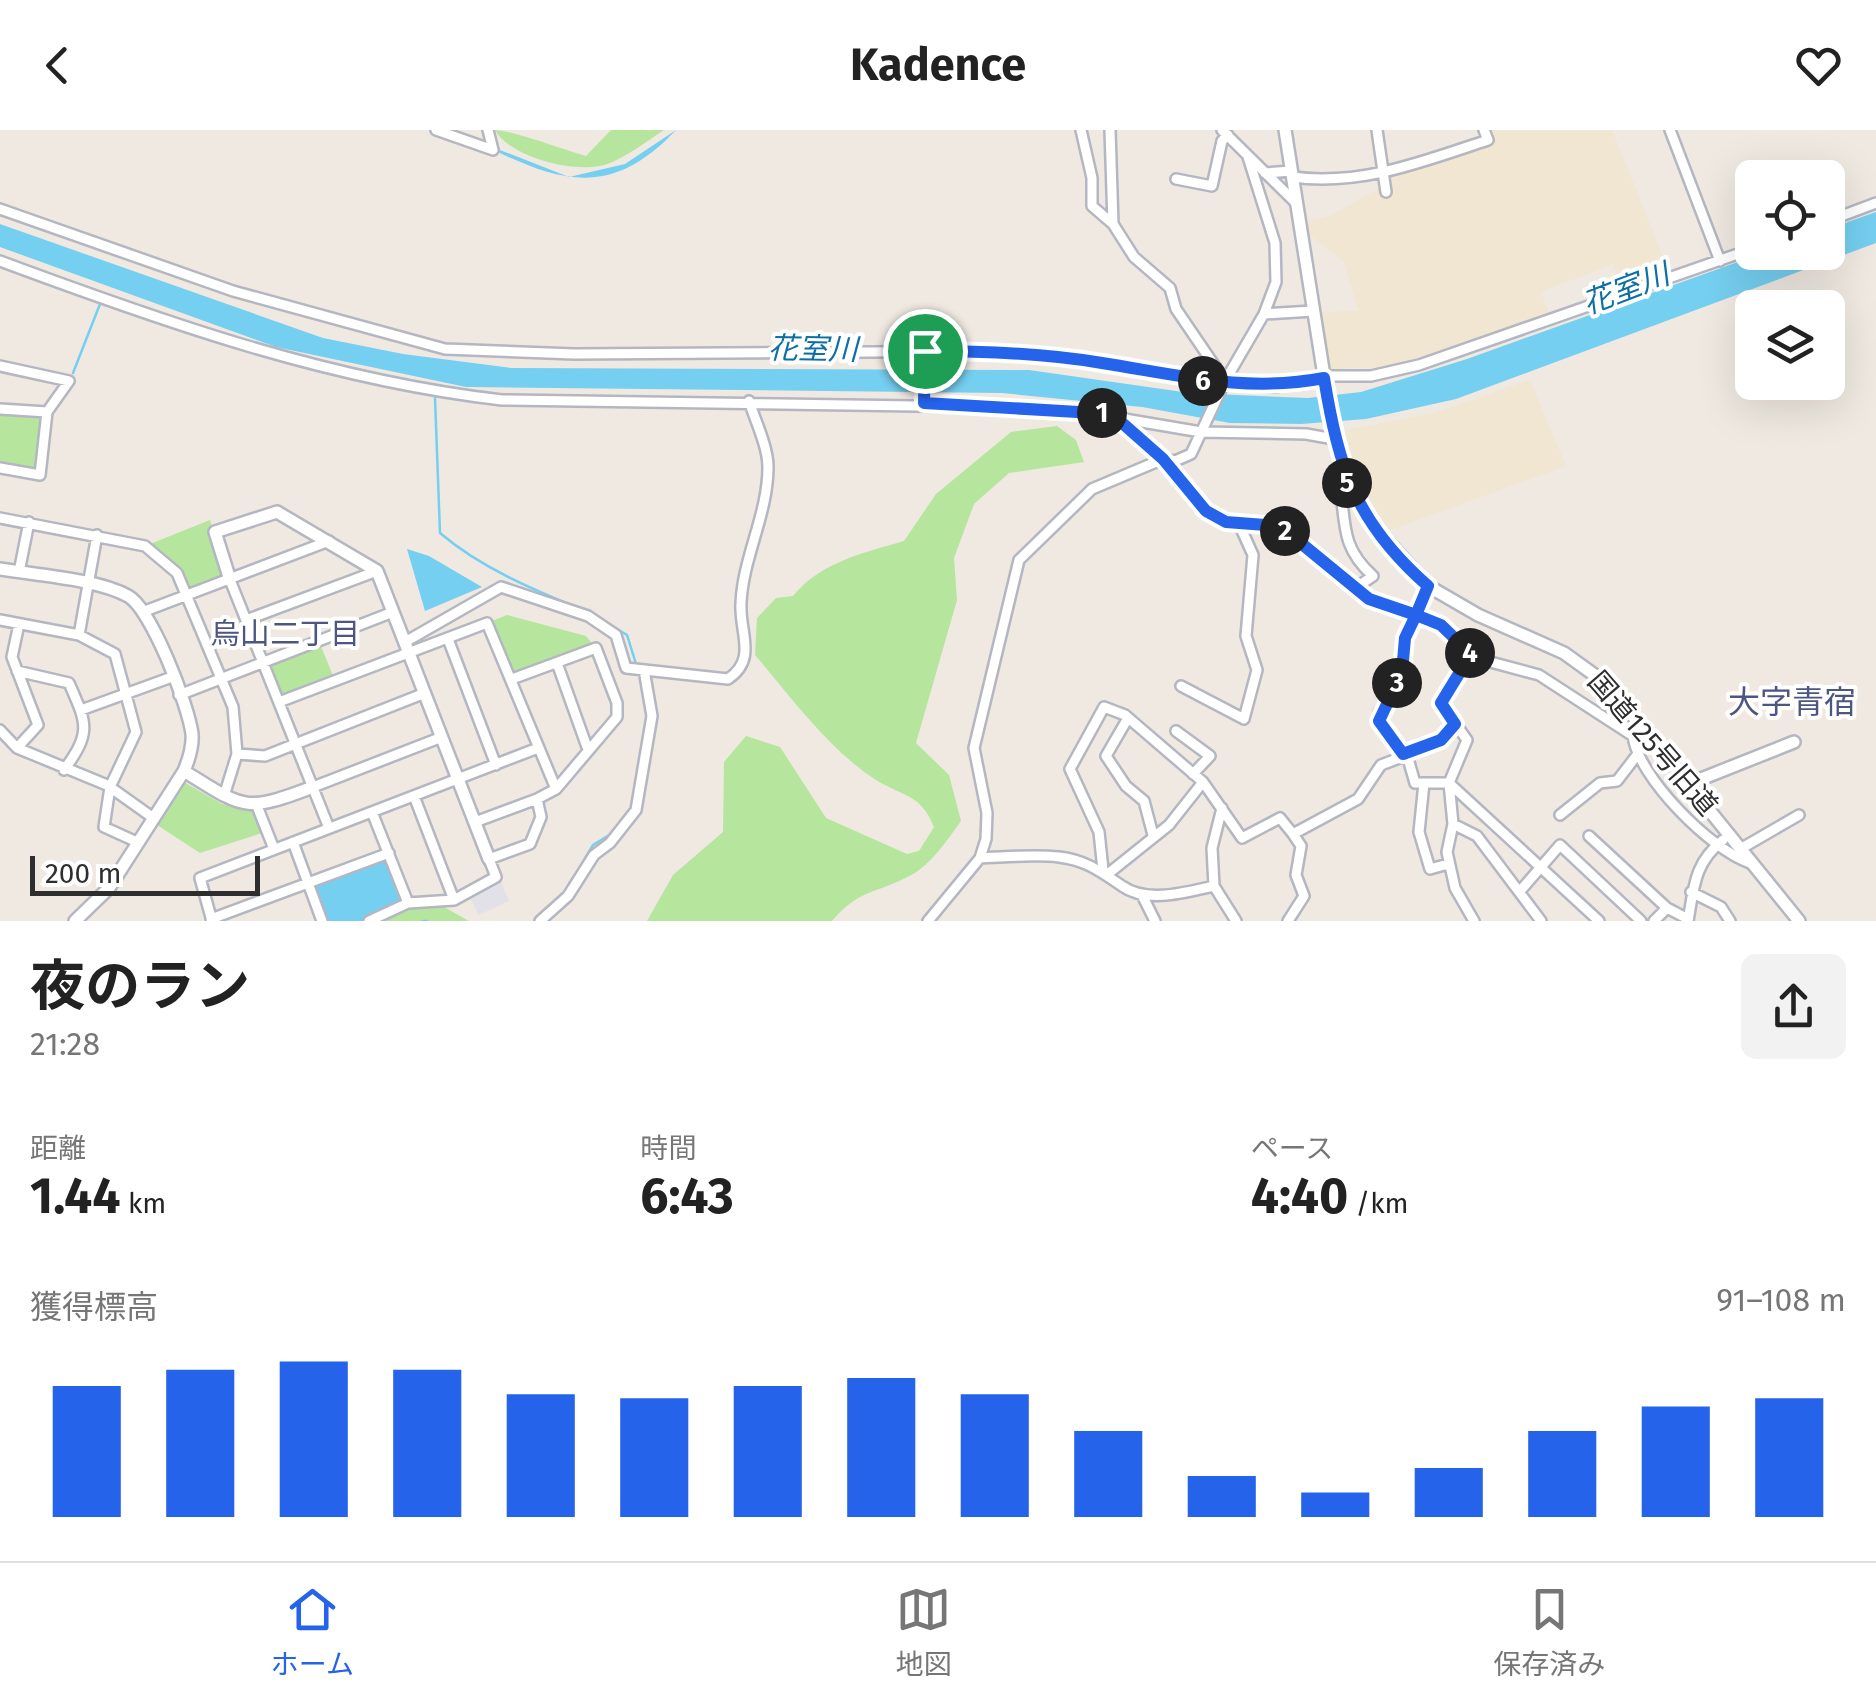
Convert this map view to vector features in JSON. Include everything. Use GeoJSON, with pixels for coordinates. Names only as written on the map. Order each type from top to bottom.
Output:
{"type":"FeatureCollection","features":[{"type":"Feature","properties":{"kind":"street"},"geometry":{"type":"LineString","coordinates":[[436,130],[493,150],[488,130]]}},
{"type":"Feature","properties":{"kind":"street"},"geometry":{"type":"LineString","coordinates":[[1081,130],[1092,178],[1092,206],[1113,224],[1134,257],[1170,288],[1176,308],[1223,385]]}},
{"type":"Feature","properties":{"kind":"street"},"geometry":{"type":"LineString","coordinates":[[1110,130],[1113,224]]}},
{"type":"Feature","properties":{"kind":"street","name":"国道125号旧道"},"geometry":{"type":"LineString","coordinates":[[1284,130],[1333,434],[1350,489],[1377,533],[1428,586],[1581,664],[1642,723],[1799,921]]}},
{"type":"Feature","properties":{"kind":"street"},"geometry":{"type":"LineString","coordinates":[[1378,130],[1386,192]]}},
{"type":"Feature","properties":{"kind":"street"},"geometry":{"type":"LineString","coordinates":[[1265,173],[1343,181],[1384,174],[1488,140],[1484,130]]}},
{"type":"Feature","properties":{"kind":"street"},"geometry":{"type":"LineString","coordinates":[[1670,130],[1720,261]]}},
{"type":"Feature","properties":{"kind":"street"},"geometry":{"type":"LineString","coordinates":[[1176,178],[1212,186],[1225,133],[1296,202]]}},
{"type":"Feature","properties":{"kind":"street"},"geometry":{"type":"LineString","coordinates":[[928,921],[980,858],[987,813],[974,748],[1019,560],[1092,488],[1163,459],[1183,460],[1264,314],[1276,282],[1278,253],[1248,157]]}},
{"type":"Feature","properties":{"kind":"street"},"geometry":{"type":"LineString","coordinates":[[1845,215],[1876,203]]}},
{"type":"Feature","properties":{"kind":"street"},"geometry":{"type":"LineString","coordinates":[[0,209],[233,291],[446,349],[574,354],[1014,351],[1223,385],[1276,387],[1371,376],[1453,355],[1735,255]]}},
{"type":"Feature","properties":{"kind":"street"},"geometry":{"type":"LineString","coordinates":[[0,261],[294,363],[426,392],[502,400],[924,403],[1112,414],[1203,428],[1333,434]]}},
{"type":"Feature","properties":{"kind":"street"},"geometry":{"type":"LineString","coordinates":[[1264,314],[1313,311]]}},
{"type":"Feature","properties":{"kind":"street"},"geometry":{"type":"LineString","coordinates":[[924,403],[925,351]]}},
{"type":"Feature","properties":{"kind":"street"},"geometry":{"type":"LineString","coordinates":[[0,366],[69,381],[47,412],[40,475],[0,468]]}},
{"type":"Feature","properties":{"kind":"street"},"geometry":{"type":"LineString","coordinates":[[279,702],[407,648],[500,587],[588,616],[616,635],[626,668],[728,679],[746,660],[742,594],[761,526],[768,464],[749,400]]}},
{"type":"Feature","properties":{"kind":"street"},"geometry":{"type":"LineString","coordinates":[[0,409],[47,412]]}},
{"type":"Feature","properties":{"kind":"street"},"geometry":{"type":"LineString","coordinates":[[1112,414],[1163,459],[1206,511],[1239,524],[1280,526],[1375,602],[1441,625],[1471,654],[1538,676],[1632,736],[1637,756],[1667,798],[1718,843],[1754,864]]}},
{"type":"Feature","properties":{"kind":"street"},"geometry":{"type":"LineString","coordinates":[[1350,489],[1342,500],[1345,536],[1354,558],[1373,576],[1354,589]]}},
{"type":"Feature","properties":{"kind":"street"},"geometry":{"type":"LineString","coordinates":[[329,828],[230,580],[215,532],[277,512],[378,571],[496,877],[454,900],[408,903],[369,921]]}},
{"type":"Feature","properties":{"kind":"street"},"geometry":{"type":"LineString","coordinates":[[0,518],[145,546],[164,558],[190,593],[236,722],[237,754],[224,796]]}},
{"type":"Feature","properties":{"kind":"street"},"geometry":{"type":"LineString","coordinates":[[19,572],[29,522]]}},
{"type":"Feature","properties":{"kind":"street"},"geometry":{"type":"LineString","coordinates":[[1181,686],[1244,719],[1257,670],[1246,636],[1253,556],[1239,524]]}},
{"type":"Feature","properties":{"kind":"street"},"geometry":{"type":"LineString","coordinates":[[78,634],[97,535]]}},
{"type":"Feature","properties":{"kind":"street"},"geometry":{"type":"LineString","coordinates":[[144,611],[330,541]]}},
{"type":"Feature","properties":{"kind":"street"},"geometry":{"type":"LineString","coordinates":[[0,569],[128,595],[144,611],[179,695],[192,742],[184,771],[110,888],[74,921]]}},
{"type":"Feature","properties":{"kind":"street"},"geometry":{"type":"LineString","coordinates":[[246,620],[378,571]]}},
{"type":"Feature","properties":{"kind":"street"},"geometry":{"type":"LineString","coordinates":[[1428,586],[1405,638],[1402,672],[1380,713],[1383,729],[1403,754],[1415,783],[1449,783],[1543,865],[1599,921]]}},
{"type":"Feature","properties":{"kind":"street"},"geometry":{"type":"LineString","coordinates":[[179,695],[393,612]]}},
{"type":"Feature","properties":{"kind":"street"},"geometry":{"type":"LineString","coordinates":[[0,620],[78,634],[115,654],[129,694],[136,732],[110,787],[104,827],[138,842]]}},
{"type":"Feature","properties":{"kind":"street"},"geometry":{"type":"LineString","coordinates":[[407,648],[448,639],[487,623],[556,790]]}},
{"type":"Feature","properties":{"kind":"street"},"geometry":{"type":"LineString","coordinates":[[17,748],[38,725],[12,657],[19,624]]}},
{"type":"Feature","properties":{"kind":"street"},"geometry":{"type":"LineString","coordinates":[[448,639],[496,764]]}},
{"type":"Feature","properties":{"kind":"street"},"geometry":{"type":"LineString","coordinates":[[475,822],[556,790],[616,717],[616,703],[596,648],[512,680]]}},
{"type":"Feature","properties":{"kind":"street"},"geometry":{"type":"LineString","coordinates":[[1471,654],[1441,703],[1467,744],[1449,783],[1452,824],[1447,848],[1448,864],[1474,921]]}},
{"type":"Feature","properties":{"kind":"street"},"geometry":{"type":"LineString","coordinates":[[556,662],[587,748]]}},
{"type":"Feature","properties":{"kind":"street"},"geometry":{"type":"LineString","coordinates":[[540,921],[568,896],[594,855],[610,843],[636,810],[652,716],[644,670]]}},
{"type":"Feature","properties":{"kind":"street"},"geometry":{"type":"LineString","coordinates":[[17,671],[69,683],[81,710],[84,740],[64,770]]}},
{"type":"Feature","properties":{"kind":"street"},"geometry":{"type":"LineString","coordinates":[[81,710],[172,677]]}},
{"type":"Feature","properties":{"kind":"street"},"geometry":{"type":"LineString","coordinates":[[237,754],[265,756],[425,694]]}},
{"type":"Feature","properties":{"kind":"street"},"geometry":{"type":"LineString","coordinates":[[1106,871],[1099,832],[1070,768],[1070,760],[1104,707],[1128,718],[1203,782],[1242,838],[1280,818],[1301,846],[1296,875],[1304,896],[1288,921]]}},
{"type":"Feature","properties":{"kind":"street"},"geometry":{"type":"LineString","coordinates":[[1128,718],[1106,756],[1126,786],[1144,800],[1153,835]]}},
{"type":"Feature","properties":{"kind":"street"},"geometry":{"type":"LineString","coordinates":[[1632,736],[1642,723]]}},
{"type":"Feature","properties":{"kind":"street"},"geometry":{"type":"LineString","coordinates":[[1293,834],[1358,799],[1381,765],[1441,740],[1455,724]]}},
{"type":"Feature","properties":{"kind":"street"},"geometry":{"type":"LineString","coordinates":[[0,730],[17,748],[110,787],[152,817]]}},
{"type":"Feature","properties":{"kind":"street"},"geometry":{"type":"LineString","coordinates":[[1176,731],[1210,756],[1193,774]]}},
{"type":"Feature","properties":{"kind":"street"},"geometry":{"type":"LineString","coordinates":[[184,771],[240,805],[258,806],[442,738]]}},
{"type":"Feature","properties":{"kind":"street"},"geometry":{"type":"LineString","coordinates":[[1691,783],[1794,742]]}},
{"type":"Feature","properties":{"kind":"street"},"geometry":{"type":"LineString","coordinates":[[389,853],[211,920],[200,878],[538,748]]}},
{"type":"Feature","properties":{"kind":"street"},"geometry":{"type":"LineString","coordinates":[[1560,815],[1600,783],[1617,781],[1637,756]]}},
{"type":"Feature","properties":{"kind":"street"},"geometry":{"type":"LineString","coordinates":[[1106,871],[1169,825],[1203,782]]}},
{"type":"Feature","properties":{"kind":"street"},"geometry":{"type":"LineString","coordinates":[[1424,783],[1419,832],[1430,869],[1448,864]]}},
{"type":"Feature","properties":{"kind":"street"},"geometry":{"type":"LineString","coordinates":[[414,796],[454,900]]}},
{"type":"Feature","properties":{"kind":"street"},"geometry":{"type":"LineString","coordinates":[[489,859],[530,844],[541,817],[537,799]]}},
{"type":"Feature","properties":{"kind":"street"},"geometry":{"type":"LineString","coordinates":[[258,806],[274,849]]}},
{"type":"Feature","properties":{"kind":"street"},"geometry":{"type":"LineString","coordinates":[[1222,808],[1212,848],[1214,886],[1236,921]]}},
{"type":"Feature","properties":{"kind":"street"},"geometry":{"type":"LineString","coordinates":[[372,812],[408,903]]}},
{"type":"Feature","properties":{"kind":"street"},"geometry":{"type":"LineString","coordinates":[[1742,848],[1799,815]]}},
{"type":"Feature","properties":{"kind":"street"},"geometry":{"type":"LineString","coordinates":[[1452,824],[1478,836],[1505,878],[1515,881],[1541,921]]}},
{"type":"Feature","properties":{"kind":"street"},"geometry":{"type":"LineString","coordinates":[[1589,836],[1666,908],[1688,920],[1691,892],[1703,859],[1731,834]]}},
{"type":"Feature","properties":{"kind":"street"},"geometry":{"type":"LineString","coordinates":[[293,842],[322,921]]}},
{"type":"Feature","properties":{"kind":"street"},"geometry":{"type":"LineString","coordinates":[[1521,890],[1560,845],[1641,921]]}},
{"type":"Feature","properties":{"kind":"street"},"geometry":{"type":"LineString","coordinates":[[1426,855],[1447,848]]}},
{"type":"Feature","properties":{"kind":"street"},"geometry":{"type":"LineString","coordinates":[[980,858],[1061,857],[1106,871],[1122,887],[1142,895],[1179,894],[1214,886]]}},
{"type":"Feature","properties":{"kind":"street"},"geometry":{"type":"LineString","coordinates":[[1691,892],[1720,907],[1730,921]]}},
{"type":"Feature","properties":{"kind":"street"},"geometry":{"type":"LineString","coordinates":[[1142,895],[1155,921]]}},
{"type":"Feature","properties":{"kind":"street"},"geometry":{"type":"LineString","coordinates":[[1654,921],[1666,908]]}},
{"type":"Feature","properties":{"kind":"shaded area"},"geometry":{"type":"Polygon","coordinates":[[[1485,130],[1612,130],[1669,272],[1623,288],[1613,264],[1541,292],[1550,315],[1447,350],[1379,367],[1330,369],[1318,312],[1358,311],[1344,262],[1308,233],[1306,222],[1332,215],[1380,188],[1387,174],[1487,138],[1485,130]]]}},
{"type":"Feature","properties":{"kind":"shaded area"},"geometry":{"type":"Polygon","coordinates":[[[1530,380],[1566,466],[1390,530],[1363,494],[1348,461],[1342,431],[1433,413],[1530,380]]]}},
{"type":"Feature","properties":{"kind":"shaded area"},"geometry":{"type":"Polygon","coordinates":[[[500,879],[509,901],[479,915],[469,896],[500,879]]]}},
{"type":"Feature","properties":{"kind":"green space"},"geometry":{"type":"Polygon","coordinates":[[[495,130],[586,156],[611,130],[664,130],[610,163],[581,167],[530,156],[515,149],[495,130]]]}},
{"type":"Feature","properties":{"kind":"green space"},"geometry":{"type":"Polygon","coordinates":[[[0,409],[47,412],[40,475],[0,468],[0,409]]]}},
{"type":"Feature","properties":{"kind":"green space"},"geometry":{"type":"Polygon","coordinates":[[[1057,426],[1076,440],[1084,462],[1009,473],[974,504],[954,558],[957,600],[916,743],[949,775],[961,821],[939,850],[920,870],[861,896],[832,921],[647,921],[673,875],[723,832],[724,762],[746,736],[780,747],[826,818],[907,854],[919,851],[934,827],[929,816],[911,798],[859,767],[811,722],[755,655],[757,618],[776,598],[793,596],[830,567],[904,541],[936,494],[1011,432],[1057,426]]]}},
{"type":"Feature","properties":{"kind":"green space"},"geometry":{"type":"Polygon","coordinates":[[[210,520],[230,580],[190,593],[145,546],[210,520]]]}},
{"type":"Feature","properties":{"kind":"green space"},"geometry":{"type":"Polygon","coordinates":[[[507,615],[586,636],[596,648],[512,679],[487,623],[507,615]]]}},
{"type":"Feature","properties":{"kind":"green space"},"geometry":{"type":"Polygon","coordinates":[[[320,644],[334,678],[281,696],[267,664],[320,644]]]}},
{"type":"Feature","properties":{"kind":"green space"},"geometry":{"type":"Polygon","coordinates":[[[182,781],[222,804],[257,811],[265,832],[200,853],[154,823],[182,781]]]}},
{"type":"Feature","properties":{"kind":"green space"},"geometry":{"type":"Polygon","coordinates":[[[435,902],[469,921],[369,921],[392,909],[435,902]]]}},
{"type":"Feature","properties":{"kind":"water"},"geometry":{"type":"Polygon","coordinates":[[[449,130],[567,176],[539,169],[449,130]]]}},
{"type":"Feature","properties":{"kind":"water"},"geometry":{"type":"Polygon","coordinates":[[[676,130],[647,156],[619,171],[592,177],[572,176],[625,164],[676,130]]]}},
{"type":"Feature","properties":{"kind":"water"},"geometry":{"type":"Polygon","coordinates":[[[1876,212],[1876,243],[1845,255],[1845,223],[1876,212]]]}},
{"type":"Feature","properties":{"kind":"water"},"geometry":{"type":"Polygon","coordinates":[[[0,224],[323,338],[403,354],[511,368],[1029,370],[1190,393],[1308,398],[1361,392],[1467,359],[1735,263],[1735,270],[1803,270],[1749,290],[1735,290],[1735,295],[1456,399],[1366,419],[1301,424],[1230,423],[1142,407],[1002,393],[466,387],[276,347],[0,247],[0,224]]]}},
{"type":"Feature","properties":{"kind":"water"},"geometry":{"type":"Polygon","coordinates":[[[407,549],[429,556],[482,587],[425,611],[407,549]]]}},
{"type":"Feature","properties":{"kind":"water"},"geometry":{"type":"Polygon","coordinates":[[[390,854],[409,905],[364,921],[324,921],[310,883],[390,854]]]}},
{"type":"Feature","properties":{"kind":"waterway"},"geometry":{"type":"LineString","coordinates":[[73,373],[100,304]]}},
{"type":"Feature","properties":{"kind":"waterway"},"geometry":{"type":"LineString","coordinates":[[435,398],[440,533],[490,567],[583,610]]}},
{"type":"Feature","properties":{"kind":"waterway"},"geometry":{"type":"LineString","coordinates":[[591,613],[627,635],[637,667]]}},
{"type":"Feature","properties":{"kind":"waterway"},"geometry":{"type":"LineString","coordinates":[[640,674],[644,696]]}},
{"type":"Feature","properties":{"kind":"waterway"},"geometry":{"type":"LineString","coordinates":[[635,794],[643,743]]}},
{"type":"Feature","properties":{"kind":"waterway"},"geometry":{"type":"LineString","coordinates":[[542,913],[566,891],[593,845],[611,834]]}},
{"type":"Feature","properties":{"kind":"district","name":"烏山二丁目"},"geometry":{"type":"Point","coordinates":[285,634]}},
{"type":"Feature","properties":{"kind":"district","name":"大字青宿"},"geometry":{"type":"Point","coordinates":[1792,702]}},
{"type":"Feature","properties":{"kind":"route"},"geometry":{"type":"LineString","coordinates":[[925,351],[924,403],[1112,414],[1163,459],[1206,511],[1244,526],[1280,526],[1369,599],[1416,615],[1405,638],[1402,672],[1379,721],[1403,754],[1441,740],[1455,724],[1441,703],[1446,689],[1471,654],[1441,625],[1416,615],[1428,586],[1377,533],[1350,489],[1334,439],[1324,378],[1276,387],[1196,381],[1101,362],[1014,351],[925,351]]}},
{"type":"Feature","properties":{"kind":"water label","name":"花室川"},"geometry":{"type":"Point","coordinates":[1626,289]}},
{"type":"Feature","properties":{"kind":"water label","name":"花室川"},"geometry":{"type":"Point","coordinates":[813,349]}}]}
